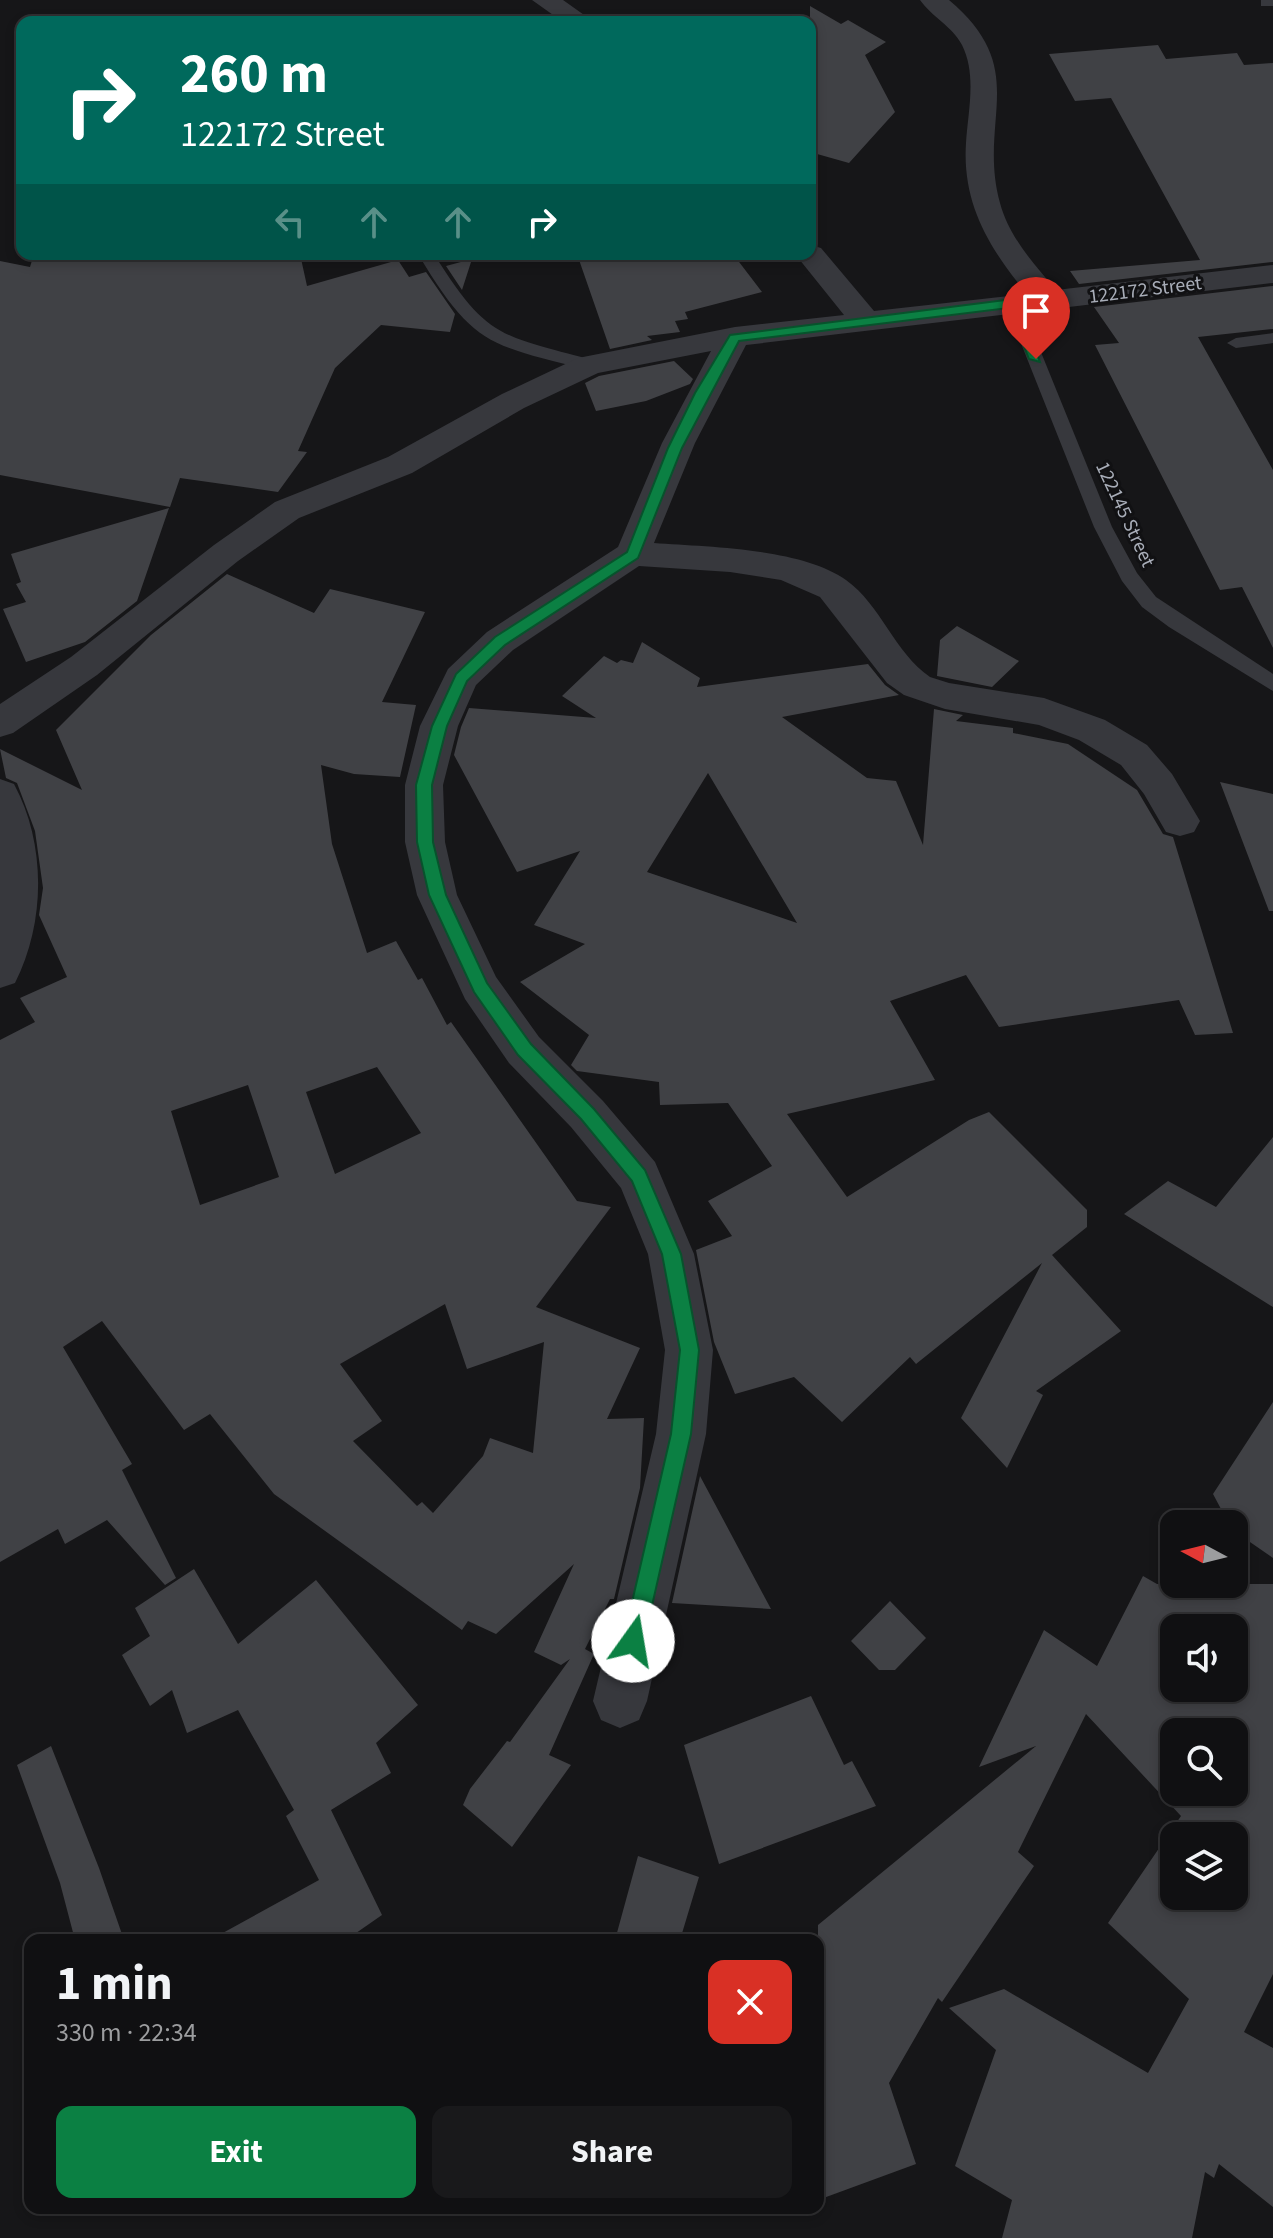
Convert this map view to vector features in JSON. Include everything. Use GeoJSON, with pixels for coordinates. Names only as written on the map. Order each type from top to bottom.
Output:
{"type":"FeatureCollection","features":[{"type":"Feature","properties":{"kind":"street"},"geometry":{"type":"LineString","coordinates":[[545,0],[571,16]]}},
{"type":"Feature","properties":{"kind":"street"},"geometry":{"type":"LineString","coordinates":[[933,0],[957,16],[977,43],[985,74],[980,159],[985,199],[994,228],[1010,254],[1048,300]]}},
{"type":"Feature","properties":{"kind":"street"},"geometry":{"type":"LineString","coordinates":[[815,260],[865,320]]}},
{"type":"Feature","properties":{"kind":"street","name":"122172 Street"},"geometry":{"type":"LineString","coordinates":[[0,723],[84,666],[226,553],[287,510],[400,465],[513,401],[589,365],[735,337],[1273,274]]}},
{"type":"Feature","properties":{"kind":"street"},"geometry":{"type":"LineString","coordinates":[[620,1701],[681,1434],[689,1350],[671,1254],[639,1176],[587,1114],[524,1050],[480,987],[437,895],[425,842],[424,785],[439,726],[461,678],[500,641],[633,554],[675,448],[701,393],[735,337]]}},
{"type":"Feature","properties":{"kind":"street"},"geometry":{"type":"LineString","coordinates":[[633,554],[730,560],[787,569],[833,588],[856,613],[900,674],[917,686],[945,696],[1044,712],[1092,730],[1134,755],[1158,784],[1180,821]]}},
{"type":"Feature","properties":{"kind":"street"},"geometry":{"type":"LineString","coordinates":[[0,794],[15,835],[17,874],[13,925],[0,971]]}},
{"type":"Feature","properties":{"kind":"lane"},"geometry":{"type":"LineString","coordinates":[[430,260],[457,302],[492,336],[589,365]]}},
{"type":"Feature","properties":{"kind":"lane","name":"122145 Street"},"geometry":{"type":"LineString","coordinates":[[1013,303],[1103,527],[1129,576],[1149,602],[1273,684]]}},
{"type":"Feature","properties":{"kind":"lane"},"geometry":{"type":"LineString","coordinates":[[1236,343],[1273,338]]}},
{"type":"Feature","properties":{"kind":"building"},"geometry":{"type":"Polygon","coordinates":[[[810,6],[841,24],[848,20],[886,42],[865,55],[895,112],[849,163],[816,154],[816,16],[810,16],[810,6]]]}},
{"type":"Feature","properties":{"kind":"building"},"geometry":{"type":"Polygon","coordinates":[[[1158,45],[1166,59],[1237,53],[1244,65],[1273,63],[1273,262],[1079,284],[1070,271],[1200,260],[1111,98],[1075,101],[1049,54],[1158,45]]]}},
{"type":"Feature","properties":{"kind":"building"},"geometry":{"type":"Polygon","coordinates":[[[32,260],[301,260],[307,286],[398,260],[409,277],[426,272],[455,314],[450,332],[381,325],[335,368],[298,451],[307,452],[278,492],[180,478],[170,507],[0,475],[0,261],[30,267],[32,260]]]}},
{"type":"Feature","properties":{"kind":"building"},"geometry":{"type":"Polygon","coordinates":[[[472,260],[462,290],[446,266],[472,260]]]}},
{"type":"Feature","properties":{"kind":"building"},"geometry":{"type":"Polygon","coordinates":[[[579,260],[738,260],[762,292],[685,312],[688,319],[675,321],[680,332],[647,336],[652,340],[610,349],[579,260]]]}},
{"type":"Feature","properties":{"kind":"building"},"geometry":{"type":"Polygon","coordinates":[[[1273,286],[1273,329],[1198,337],[1273,470],[1273,648],[1242,587],[1220,590],[1095,345],[1119,343],[1094,307],[1273,286]]]}},
{"type":"Feature","properties":{"kind":"building"},"geometry":{"type":"Polygon","coordinates":[[[674,361],[693,379],[690,384],[646,401],[596,411],[585,383],[599,376],[674,361]]]}},
{"type":"Feature","properties":{"kind":"building"},"geometry":{"type":"Polygon","coordinates":[[[169,508],[137,601],[85,642],[26,662],[3,609],[26,602],[16,584],[21,582],[11,554],[169,508]]]}},
{"type":"Feature","properties":{"kind":"building"},"geometry":{"type":"Polygon","coordinates":[[[227,574],[314,613],[330,589],[425,612],[382,702],[416,705],[400,777],[354,774],[321,765],[332,844],[367,953],[396,941],[418,980],[422,978],[447,1025],[451,1022],[577,1201],[611,1207],[536,1307],[640,1348],[607,1419],[644,1418],[640,1488],[614,1599],[610,1599],[585,1649],[594,1654],[549,1755],[571,1765],[512,1847],[463,1805],[470,1789],[507,1741],[510,1742],[570,1659],[561,1665],[534,1652],[574,1564],[496,1634],[468,1621],[462,1630],[274,1494],[210,1414],[184,1430],[102,1321],[63,1347],[132,1464],[122,1470],[176,1578],[165,1585],[107,1520],[65,1544],[58,1529],[0,1562],[0,1040],[35,1022],[20,998],[67,977],[39,915],[43,888],[35,831],[17,783],[6,778],[0,749],[82,790],[56,730],[151,635],[227,574]],[[377,1067],[306,1092],[335,1174],[421,1133],[377,1067]],[[248,1085],[171,1111],[200,1205],[279,1177],[248,1085]],[[445,1304],[340,1364],[382,1421],[353,1441],[417,1506],[422,1502],[433,1513],[483,1456],[490,1438],[533,1453],[544,1342],[467,1369],[445,1304]]]}},
{"type":"Feature","properties":{"kind":"building"},"geometry":{"type":"Polygon","coordinates":[[[957,626],[1019,661],[992,687],[937,676],[940,640],[957,626]]]}},
{"type":"Feature","properties":{"kind":"building"},"geometry":{"type":"Polygon","coordinates":[[[642,642],[700,678],[697,687],[868,664],[885,685],[899,695],[782,717],[867,778],[896,781],[923,845],[934,709],[963,715],[956,721],[1013,728],[1013,733],[1068,744],[1137,790],[1163,834],[1173,837],[1233,1033],[1195,1035],[1179,1000],[999,1027],[966,975],[890,1001],[935,1080],[787,1114],[847,1197],[969,1120],[989,1112],[1087,1210],[1087,1227],[1052,1255],[1121,1331],[1036,1391],[1043,1395],[1007,1468],[961,1418],[1042,1263],[916,1364],[910,1357],[842,1422],[794,1377],[735,1394],[714,1342],[696,1250],[732,1236],[708,1201],[772,1166],[728,1103],[660,1105],[659,1082],[577,1071],[571,1065],[589,1035],[520,982],[585,944],[534,925],[580,851],[517,872],[454,755],[461,727],[469,708],[596,718],[562,696],[604,656],[617,663],[621,660],[633,663],[642,642]],[[708,773],[647,872],[797,923],[708,773]]]}},
{"type":"Feature","properties":{"kind":"building"},"geometry":{"type":"Polygon","coordinates":[[[1220,782],[1273,794],[1273,911],[1269,911],[1220,782]]]}},
{"type":"Feature","properties":{"kind":"building"},"geometry":{"type":"Polygon","coordinates":[[[1273,1137],[1273,1307],[1124,1214],[1168,1181],[1216,1207],[1273,1137]]]}},
{"type":"Feature","properties":{"kind":"building"},"geometry":{"type":"Polygon","coordinates":[[[1273,1402],[1273,1558],[1248,1541],[1248,1510],[1222,1510],[1213,1494],[1273,1402]]]}},
{"type":"Feature","properties":{"kind":"building"},"geometry":{"type":"Polygon","coordinates":[[[700,1476],[771,1609],[672,1603],[700,1476]]]}},
{"type":"Feature","properties":{"kind":"building"},"geometry":{"type":"Polygon","coordinates":[[[194,1569],[238,1644],[316,1580],[418,1705],[376,1743],[391,1773],[331,1810],[382,1915],[355,1934],[221,1934],[319,1880],[286,1816],[294,1810],[238,1710],[187,1733],[172,1690],[150,1706],[122,1655],[150,1636],[135,1608],[194,1569]]]}},
{"type":"Feature","properties":{"kind":"building"},"geometry":{"type":"Polygon","coordinates":[[[1143,1576],[1160,1584],[1160,1598],[1248,1598],[1248,1584],[1273,1584],[1273,1974],[1244,2032],[1273,2048],[1273,2207],[1219,2164],[1214,2178],[1205,2172],[1192,2238],[1002,2238],[1012,2200],[955,2166],[996,2050],[949,2008],[1004,1989],[1148,2073],[1189,1999],[1108,1923],[1160,1847],[1160,1910],[1248,1910],[1248,1822],[1177,1822],[1181,1816],[1172,1806],[1248,1806],[1248,1718],[1160,1718],[1160,1793],[1086,1714],[1018,1852],[1034,1866],[942,2002],[938,1998],[889,2083],[916,2164],[824,2198],[824,1934],[818,1934],[818,1925],[1036,1746],[979,1767],[1044,1630],[1097,1666],[1143,1576]]]}},
{"type":"Feature","properties":{"kind":"building"},"geometry":{"type":"Polygon","coordinates":[[[890,1601],[926,1638],[895,1670],[879,1670],[851,1641],[890,1601]]]}},
{"type":"Feature","properties":{"kind":"building"},"geometry":{"type":"Polygon","coordinates":[[[811,1696],[844,1765],[852,1761],[876,1806],[719,1864],[684,1745],[811,1696]]]}},
{"type":"Feature","properties":{"kind":"building"},"geometry":{"type":"Polygon","coordinates":[[[51,1746],[122,1934],[73,1934],[60,1883],[17,1765],[51,1746]]]}},
{"type":"Feature","properties":{"kind":"building"},"geometry":{"type":"Polygon","coordinates":[[[638,1856],[699,1877],[682,1934],[617,1934],[638,1856]]]}},
{"type":"Feature","properties":{"kind":"route"},"geometry":{"type":"LineString","coordinates":[[633,1641],[681,1434],[689,1350],[671,1254],[639,1176],[587,1114],[524,1050],[480,987],[437,895],[425,842],[424,785],[439,726],[461,678],[500,641],[633,554],[675,448],[701,393],[735,337],[1013,303],[1036,359]]}}]}
